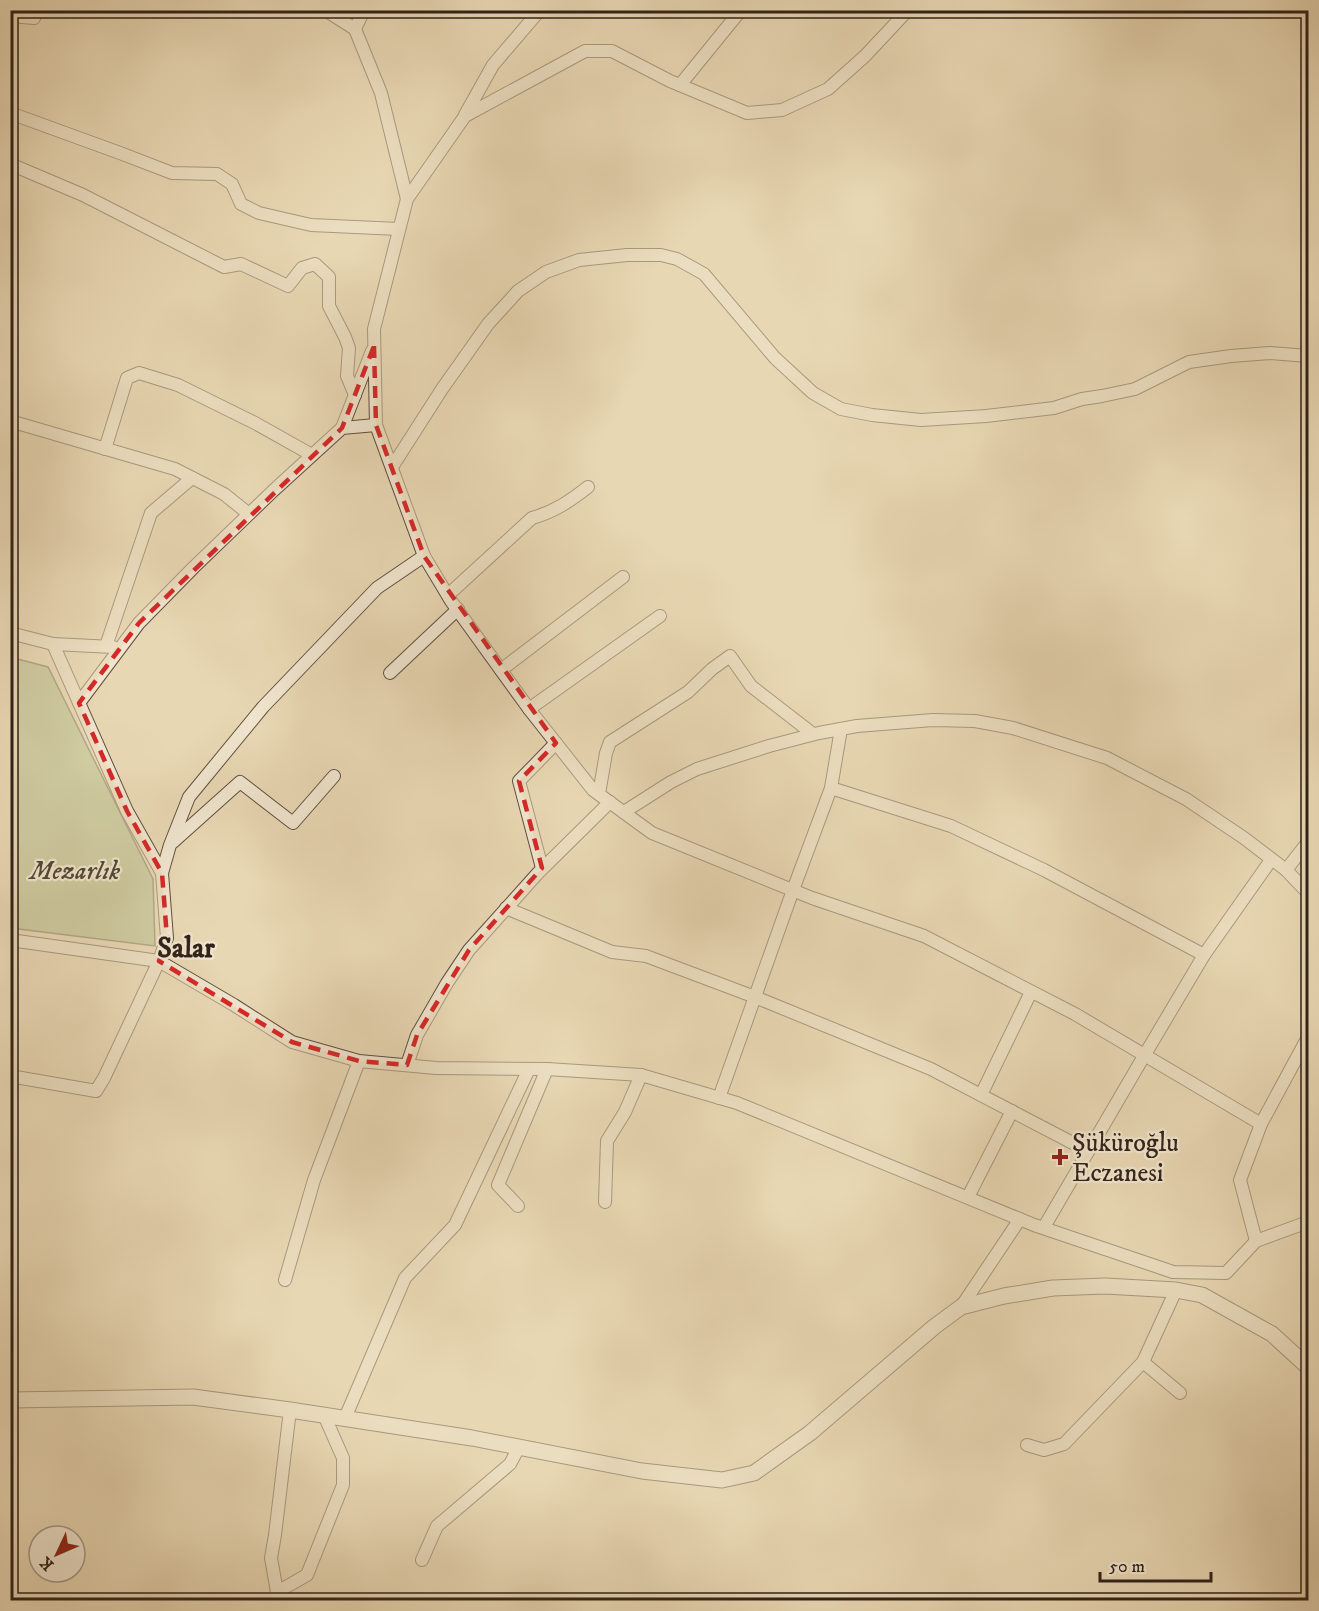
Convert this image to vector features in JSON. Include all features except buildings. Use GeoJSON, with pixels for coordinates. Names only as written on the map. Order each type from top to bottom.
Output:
{"type":"FeatureCollection","features":[{"type":"Feature","properties":{"kind":"street"},"geometry":{"type":"LineString","coordinates":[[10,16],[34,18],[36,10]]}},
{"type":"Feature","properties":{"kind":"street"},"geometry":{"type":"LineString","coordinates":[[325,10],[355,29],[381,93],[407,199]]}},
{"type":"Feature","properties":{"kind":"street"},"geometry":{"type":"LineString","coordinates":[[355,29],[364,10]]}},
{"type":"Feature","properties":{"kind":"street"},"geometry":{"type":"LineString","coordinates":[[540,10],[493,65],[465,116],[407,199],[374,329],[376,425],[424,556],[448,595],[529,709],[593,790],[652,833],[793,890],[924,936],[1075,1014],[1261,1124]]}},
{"type":"Feature","properties":{"kind":"street"},"geometry":{"type":"LineString","coordinates":[[680,85],[741,10]]}},
{"type":"Feature","properties":{"kind":"street"},"geometry":{"type":"LineString","coordinates":[[465,116],[585,51],[612,51],[680,85],[747,113],[782,110],[828,88],[865,56],[908,10]]}},
{"type":"Feature","properties":{"kind":"street"},"geometry":{"type":"LineString","coordinates":[[10,113],[172,173],[217,174],[232,184],[241,204],[259,213],[311,225],[399,230]]}},
{"type":"Feature","properties":{"kind":"street"},"geometry":{"type":"LineString","coordinates":[[10,164],[83,195],[224,267],[241,264],[288,285],[302,268],[315,264],[329,277],[329,306],[349,348],[347,376],[355,395]]}},
{"type":"Feature","properties":{"kind":"street"},"geometry":{"type":"LineString","coordinates":[[392,467],[442,388],[488,324],[518,291],[546,272],[579,260],[627,255],[661,255],[677,259],[704,274],[775,358],[813,393],[841,409],[872,415],[921,420],[986,416],[1054,408],[1082,399],[1135,389],[1189,362],[1270,353],[1308,356]]}},
{"type":"Feature","properties":{"kind":"street"},"geometry":{"type":"LineString","coordinates":[[79,703],[139,623],[192,568],[342,428],[374,346]]}},
{"type":"Feature","properties":{"kind":"street"},"geometry":{"type":"LineString","coordinates":[[105,449],[128,378],[139,373],[178,385],[255,423],[312,455]]}},
{"type":"Feature","properties":{"kind":"street"},"geometry":{"type":"LineString","coordinates":[[10,421],[175,469],[224,494],[249,514]]}},
{"type":"Feature","properties":{"kind":"street"},"geometry":{"type":"LineString","coordinates":[[342,428],[376,425]]}},
{"type":"Feature","properties":{"kind":"street"},"geometry":{"type":"LineString","coordinates":[[106,646],[151,513],[192,478]]}},
{"type":"Feature","properties":{"kind":"street"},"geometry":{"type":"LineString","coordinates":[[448,595],[532,518],[548,514],[588,487]]}},
{"type":"Feature","properties":{"kind":"street"},"geometry":{"type":"LineString","coordinates":[[10,1076],[96,1091],[159,961],[167,938],[162,873],[170,845],[189,797],[263,707],[377,588],[424,556]]}},
{"type":"Feature","properties":{"kind":"street"},"geometry":{"type":"LineString","coordinates":[[501,670],[624,577]]}},
{"type":"Feature","properties":{"kind":"street"},"geometry":{"type":"LineString","coordinates":[[390,673],[458,609]]}},
{"type":"Feature","properties":{"kind":"street"},"geometry":{"type":"LineString","coordinates":[[529,709],[660,616]]}},
{"type":"Feature","properties":{"kind":"street"},"geometry":{"type":"LineString","coordinates":[[10,633],[53,645],[120,647]]}},
{"type":"Feature","properties":{"kind":"street"},"geometry":{"type":"LineString","coordinates":[[53,645],[127,812],[162,873]]}},
{"type":"Feature","properties":{"kind":"street"},"geometry":{"type":"LineString","coordinates":[[407,1065],[417,1035],[469,950],[604,798],[606,753],[610,742],[688,692],[712,669],[730,656],[751,686],[813,734]]}},
{"type":"Feature","properties":{"kind":"street"},"geometry":{"type":"LineString","coordinates":[[624,812],[670,782],[697,769],[813,734],[857,726],[933,720],[975,721],[1013,728],[1107,758],[1185,799],[1244,838],[1286,870],[1308,893]]}},
{"type":"Feature","properties":{"kind":"street"},"geometry":{"type":"LineString","coordinates":[[719,1098],[831,788],[841,729]]}},
{"type":"Feature","properties":{"kind":"street"},"geometry":{"type":"LineString","coordinates":[[542,868],[519,781],[556,743]]}},
{"type":"Feature","properties":{"kind":"street"},"geometry":{"type":"LineString","coordinates":[[170,845],[240,782],[293,823],[334,776]]}},
{"type":"Feature","properties":{"kind":"street"},"geometry":{"type":"LineString","coordinates":[[831,788],[951,826],[1044,870],[1204,956]]}},
{"type":"Feature","properties":{"kind":"street"},"geometry":{"type":"LineString","coordinates":[[1286,870],[1308,842]]}},
{"type":"Feature","properties":{"kind":"street"},"geometry":{"type":"LineString","coordinates":[[1044,1227],[1204,956],[1271,860]]}},
{"type":"Feature","properties":{"kind":"street"},"geometry":{"type":"LineString","coordinates":[[506,908],[612,952],[646,956],[755,997],[931,1069],[1088,1151]]}},
{"type":"Feature","properties":{"kind":"street"},"geometry":{"type":"LineString","coordinates":[[10,940],[159,961],[292,1042],[359,1061],[436,1068],[548,1069],[641,1075],[737,1103],[1020,1219],[1173,1272],[1226,1273],[1256,1241],[1308,1222]]}},
{"type":"Feature","properties":{"kind":"street"},"geometry":{"type":"LineString","coordinates":[[981,1095],[1031,992]]}},
{"type":"Feature","properties":{"kind":"street"},"geometry":{"type":"LineString","coordinates":[[1256,1241],[1240,1180],[1261,1124],[1308,1037]]}},
{"type":"Feature","properties":{"kind":"street"},"geometry":{"type":"LineString","coordinates":[[285,1280],[315,1180],[359,1061]]}},
{"type":"Feature","properties":{"kind":"street"},"geometry":{"type":"LineString","coordinates":[[345,1418],[405,1278],[455,1226],[529,1069]]}},
{"type":"Feature","properties":{"kind":"street"},"geometry":{"type":"LineString","coordinates":[[518,1206],[498,1185],[548,1069]]}},
{"type":"Feature","properties":{"kind":"street"},"geometry":{"type":"LineString","coordinates":[[605,1202],[607,1141],[626,1112],[641,1075]]}},
{"type":"Feature","properties":{"kind":"street"},"geometry":{"type":"LineString","coordinates":[[968,1197],[1012,1111]]}},
{"type":"Feature","properties":{"kind":"street"},"geometry":{"type":"LineString","coordinates":[[10,1400],[193,1397],[472,1438],[642,1471],[722,1480],[754,1473],[810,1433],[933,1327],[961,1307],[1020,1219]]}},
{"type":"Feature","properties":{"kind":"street"},"geometry":{"type":"LineString","coordinates":[[961,1307],[1004,1296],[1053,1288],[1105,1286],[1176,1290],[1202,1295],[1272,1334],[1308,1366]]}},
{"type":"Feature","properties":{"kind":"street"},"geometry":{"type":"LineString","coordinates":[[1027,1444],[1044,1450],[1064,1444],[1143,1362],[1176,1290]]}},
{"type":"Feature","properties":{"kind":"street"},"geometry":{"type":"LineString","coordinates":[[1143,1362],[1180,1393]]}},
{"type":"Feature","properties":{"kind":"street"},"geometry":{"type":"LineString","coordinates":[[290,1410],[271,1558],[275,1596],[307,1575],[343,1485],[343,1458],[324,1415]]}},
{"type":"Feature","properties":{"kind":"street"},"geometry":{"type":"LineString","coordinates":[[422,1560],[437,1526],[510,1464],[519,1447]]}},
{"type":"Feature","properties":{"kind":"highlighted area"},"geometry":{"type":"Polygon","coordinates":[[[374,346],[376,425],[424,556],[556,743],[519,781],[542,868],[469,950],[417,1035],[407,1065],[359,1061],[292,1042],[159,961],[167,938],[162,873],[127,811],[79,703],[139,623],[342,428],[374,346]]]}},
{"type":"Feature","properties":{"kind":"green space","name":"Mezarlık"},"geometry":{"type":"Polygon","coordinates":[[[10,657],[48,667],[153,879],[155,946],[11,928],[10,657]]]}},
{"type":"Feature","properties":{"kind":"place","name":"Şüküroğlu Eczanesi"},"geometry":{"type":"Point","coordinates":[1060,1157]}},
{"type":"Feature","properties":{"kind":"district","name":"Salar"},"geometry":{"type":"Point","coordinates":[186,947]}}]}
